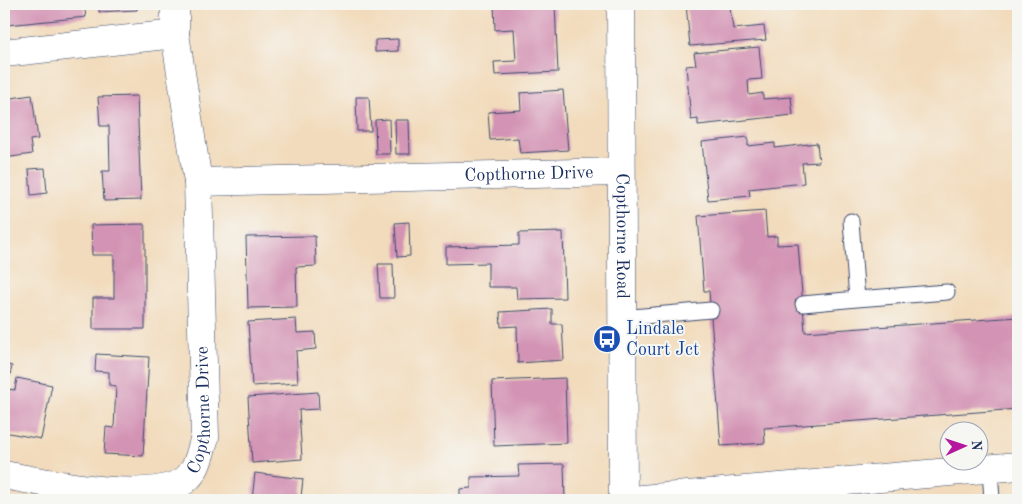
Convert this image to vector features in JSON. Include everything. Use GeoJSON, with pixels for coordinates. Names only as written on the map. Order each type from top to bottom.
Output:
{"type":"FeatureCollection","features":[{"type":"Feature","properties":{"kind":"street","name":"Copthorne Drive"},"geometry":{"type":"LineString","coordinates":[[4,475],[68,488],[120,492],[159,490],[184,481],[196,467],[205,437],[198,182],[176,34],[175,4]]}},
{"type":"Feature","properties":{"kind":"street","name":"Copthorne Road"},"geometry":{"type":"LineString","coordinates":[[621,4],[620,172],[623,500]]}},
{"type":"Feature","properties":{"kind":"street"},"geometry":{"type":"LineString","coordinates":[[4,53],[176,34]]}},
{"type":"Feature","properties":{"kind":"street","name":"Copthorne Drive"},"geometry":{"type":"LineString","coordinates":[[198,182],[620,172]]}},
{"type":"Feature","properties":{"kind":"street"},"geometry":{"type":"LineString","coordinates":[[990,469],[1018,466]]}},
{"type":"Feature","properties":{"kind":"street"},"geometry":{"type":"LineString","coordinates":[[630,500],[955,472]]}},
{"type":"Feature","properties":{"kind":"lane"},"geometry":{"type":"LineString","coordinates":[[851,221],[857,300]]}},
{"type":"Feature","properties":{"kind":"lane"},"geometry":{"type":"LineString","coordinates":[[803,304],[947,292]]}},
{"type":"Feature","properties":{"kind":"lane"},"geometry":{"type":"LineString","coordinates":[[621,318],[711,310]]}},
{"type":"Feature","properties":{"kind":"lane"},"geometry":{"type":"LineString","coordinates":[[990,469],[992,500]]}},
{"type":"Feature","properties":{"kind":"building"},"geometry":{"type":"Polygon","coordinates":[[[5,4],[84,4],[86,17],[7,25],[5,4]]]}},
{"type":"Feature","properties":{"kind":"building"},"geometry":{"type":"Polygon","coordinates":[[[99,4],[137,4],[137,10],[99,12],[99,4]]]}},
{"type":"Feature","properties":{"kind":"building"},"geometry":{"type":"Polygon","coordinates":[[[494,4],[555,4],[558,72],[495,75],[494,62],[516,61],[514,29],[495,30],[494,4]]]}},
{"type":"Feature","properties":{"kind":"building"},"geometry":{"type":"Polygon","coordinates":[[[686,4],[754,4],[730,7],[733,29],[764,26],[766,40],[690,46],[686,4]]]}},
{"type":"Feature","properties":{"kind":"building"},"geometry":{"type":"Polygon","coordinates":[[[398,39],[398,51],[375,52],[375,40],[398,39]]]}},
{"type":"Feature","properties":{"kind":"building"},"geometry":{"type":"Polygon","coordinates":[[[759,47],[762,79],[748,80],[749,95],[763,93],[763,99],[791,97],[793,115],[698,125],[698,119],[691,120],[686,66],[696,65],[694,53],[759,47]]]}},
{"type":"Feature","properties":{"kind":"building"},"geometry":{"type":"Polygon","coordinates":[[[563,90],[568,150],[520,153],[518,138],[490,140],[488,112],[521,110],[520,93],[563,90]]]}},
{"type":"Feature","properties":{"kind":"building"},"geometry":{"type":"Polygon","coordinates":[[[32,95],[38,139],[30,140],[32,154],[4,158],[4,99],[32,95]]]}},
{"type":"Feature","properties":{"kind":"building"},"geometry":{"type":"Polygon","coordinates":[[[137,96],[141,200],[104,201],[102,171],[110,171],[109,126],[100,126],[98,97],[137,96]]]}},
{"type":"Feature","properties":{"kind":"building"},"geometry":{"type":"Polygon","coordinates":[[[356,97],[369,97],[371,131],[357,131],[356,97]]]}},
{"type":"Feature","properties":{"kind":"building"},"geometry":{"type":"Polygon","coordinates":[[[389,119],[390,154],[376,154],[375,120],[389,119]]]}},
{"type":"Feature","properties":{"kind":"building"},"geometry":{"type":"Polygon","coordinates":[[[395,120],[409,120],[410,154],[396,154],[395,120]]]}},
{"type":"Feature","properties":{"kind":"building"},"geometry":{"type":"Polygon","coordinates":[[[748,137],[748,146],[775,143],[775,148],[817,143],[819,162],[802,163],[804,183],[749,189],[750,196],[708,200],[702,142],[748,137]]]}},
{"type":"Feature","properties":{"kind":"building"},"geometry":{"type":"Polygon","coordinates":[[[45,168],[47,193],[31,195],[29,169],[45,168]]]}},
{"type":"Feature","properties":{"kind":"building"},"geometry":{"type":"Polygon","coordinates":[[[765,211],[767,237],[777,236],[777,245],[798,244],[805,332],[1018,317],[1018,409],[764,428],[765,443],[721,446],[709,291],[704,291],[698,216],[765,211]]]}},
{"type":"Feature","properties":{"kind":"building"},"geometry":{"type":"Polygon","coordinates":[[[409,222],[410,256],[397,257],[395,223],[409,222]]]}},
{"type":"Feature","properties":{"kind":"building"},"geometry":{"type":"Polygon","coordinates":[[[145,224],[145,329],[93,329],[93,298],[114,298],[114,255],[92,255],[91,225],[145,224]]]}},
{"type":"Feature","properties":{"kind":"building"},"geometry":{"type":"Polygon","coordinates":[[[563,232],[565,298],[517,299],[516,287],[488,287],[488,263],[446,264],[446,247],[519,245],[519,233],[563,232]]]}},
{"type":"Feature","properties":{"kind":"building"},"geometry":{"type":"Polygon","coordinates":[[[315,236],[316,266],[296,267],[297,307],[248,308],[246,237],[315,236]]]}},
{"type":"Feature","properties":{"kind":"building"},"geometry":{"type":"Polygon","coordinates":[[[378,264],[393,264],[394,298],[380,298],[378,264]]]}},
{"type":"Feature","properties":{"kind":"building"},"geometry":{"type":"Polygon","coordinates":[[[552,309],[552,324],[562,324],[564,360],[518,363],[517,326],[501,327],[500,312],[552,309]]]}},
{"type":"Feature","properties":{"kind":"building"},"geometry":{"type":"Polygon","coordinates":[[[296,319],[297,333],[315,332],[316,349],[296,351],[298,383],[252,386],[248,322],[296,319]]]}},
{"type":"Feature","properties":{"kind":"building"},"geometry":{"type":"Polygon","coordinates":[[[96,354],[149,357],[143,456],[104,454],[106,427],[114,428],[116,386],[109,385],[109,372],[95,371],[96,354]]]}},
{"type":"Feature","properties":{"kind":"building"},"geometry":{"type":"Polygon","coordinates":[[[4,364],[12,366],[7,389],[15,390],[17,378],[52,385],[41,439],[4,432],[4,364]]]}},
{"type":"Feature","properties":{"kind":"building"},"geometry":{"type":"Polygon","coordinates":[[[565,378],[567,443],[494,446],[492,381],[565,378]]]}},
{"type":"Feature","properties":{"kind":"building"},"geometry":{"type":"Polygon","coordinates":[[[318,392],[319,409],[299,410],[302,459],[252,463],[248,397],[318,392]]]}},
{"type":"Feature","properties":{"kind":"building"},"geometry":{"type":"Polygon","coordinates":[[[564,464],[565,500],[460,500],[460,489],[471,488],[471,477],[519,476],[518,465],[564,464]]]}},
{"type":"Feature","properties":{"kind":"building"},"geometry":{"type":"Polygon","coordinates":[[[255,473],[303,479],[301,497],[314,500],[252,500],[255,473]]]}},
{"type":"Feature","properties":{"kind":"building"},"geometry":{"type":"Polygon","coordinates":[[[940,498],[941,500],[926,500],[926,499],[940,498]]]}},
{"type":"Feature","properties":{"kind":"place","name":"Lindale Court Jct"},"geometry":{"type":"Point","coordinates":[607,339]}}]}
